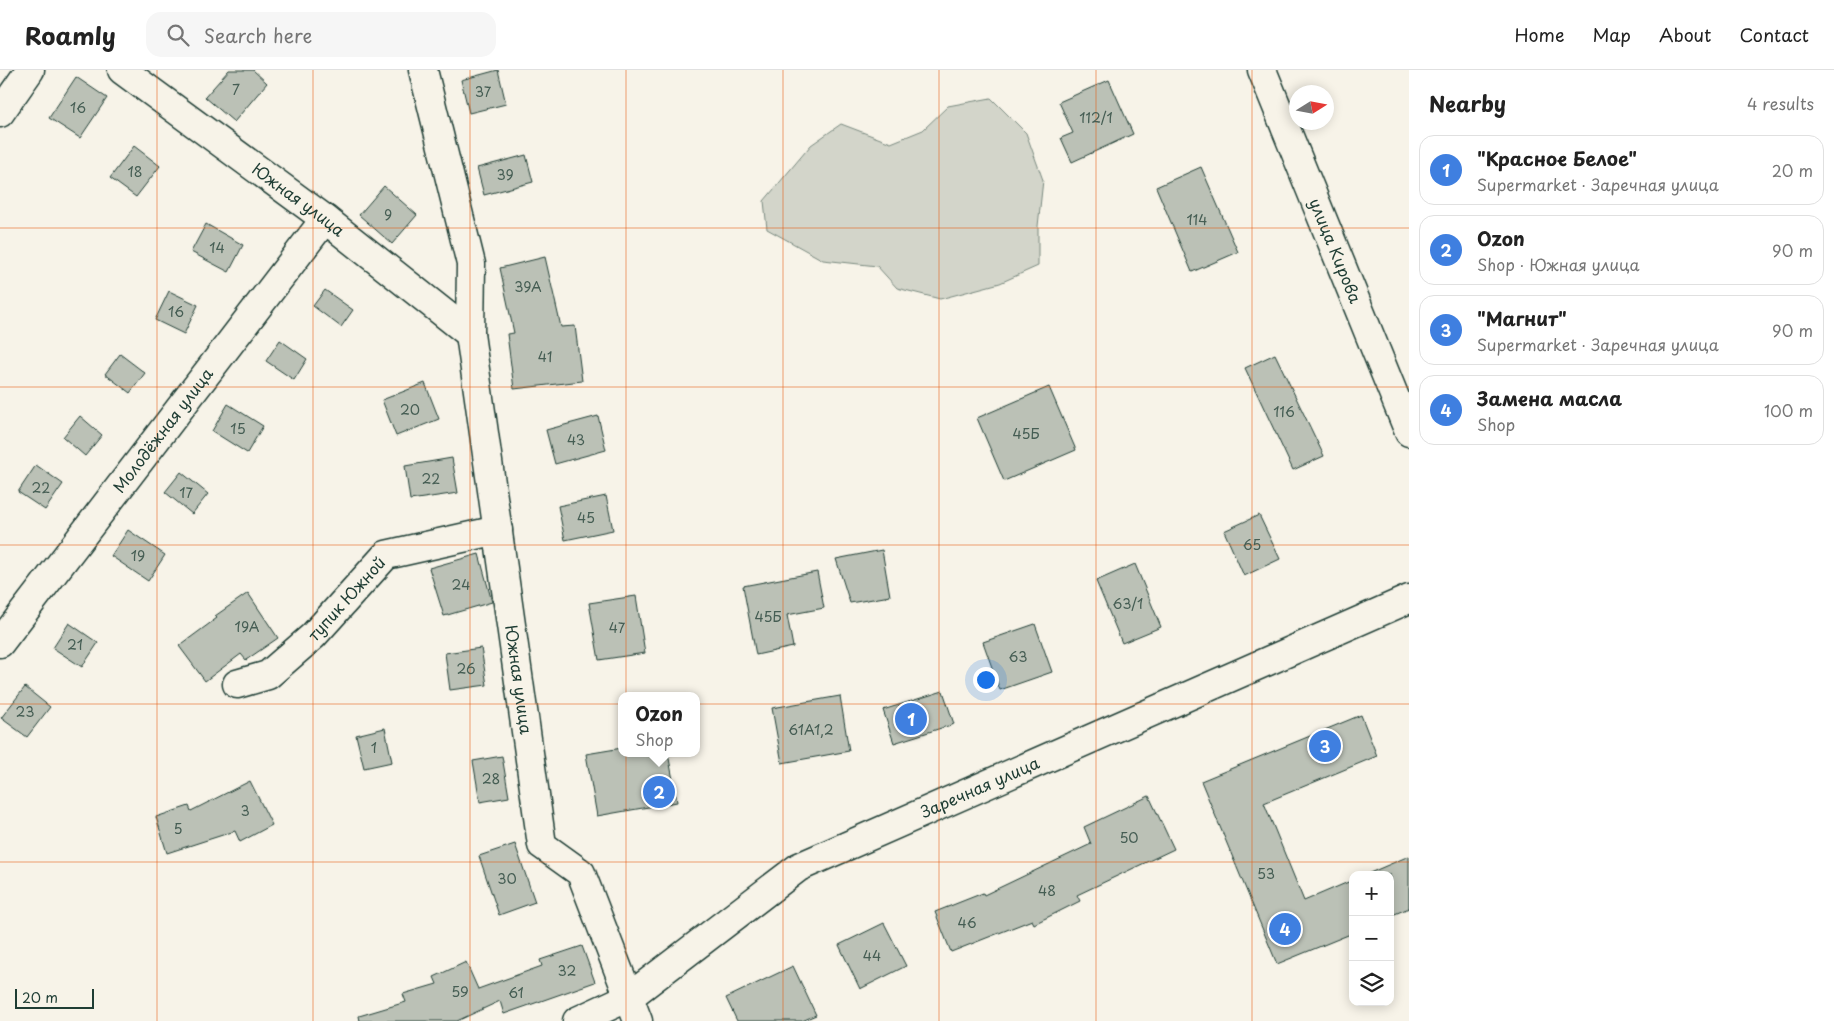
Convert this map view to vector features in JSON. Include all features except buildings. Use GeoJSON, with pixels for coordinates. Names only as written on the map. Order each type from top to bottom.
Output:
{"type":"FeatureCollection","features":[{"type":"Feature","properties":{"kind":"street"},"geometry":{"type":"LineString","coordinates":[[0,113],[30,70]]}},
{"type":"Feature","properties":{"kind":"street","name":"Южная улица"},"geometry":{"type":"LineString","coordinates":[[122,70],[325,219],[470,334]]}},
{"type":"Feature","properties":{"kind":"street","name":"Южная улица"},"geometry":{"type":"LineString","coordinates":[[423,70],[471,264],[470,334],[542,845],[581,873],[634,1009]]}},
{"type":"Feature","properties":{"kind":"street","name":"улица Кирова"},"geometry":{"type":"LineString","coordinates":[[1262,70],[1409,432]]}},
{"type":"Feature","properties":{"kind":"street","name":"Молодёжная улица"},"geometry":{"type":"LineString","coordinates":[[0,643],[325,219]]}},
{"type":"Feature","properties":{"kind":"street","name":"тупик Южной"},"geometry":{"type":"LineString","coordinates":[[237,684],[268,676],[313,636],[386,555],[498,530]]}},
{"type":"Feature","properties":{"kind":"street","name":"Заречная улица"},"geometry":{"type":"LineString","coordinates":[[577,1021],[634,1009],[799,867],[1409,599]]}},
{"type":"Feature","properties":{"kind":"shaded area"},"geometry":{"type":"Polygon","coordinates":[[[991,98],[1026,133],[1043,180],[1038,226],[1038,266],[1000,283],[940,299],[897,288],[877,266],[823,260],[767,229],[764,201],[811,145],[841,124],[891,143],[923,130],[948,106],[991,98]]]}},
{"type":"Feature","properties":{"kind":"place","name":"\"Красное Белое\""},"geometry":{"type":"Point","coordinates":[911,719]}},
{"type":"Feature","properties":{"kind":"place","name":"\"Магнит\""},"geometry":{"type":"Point","coordinates":[1325,746]}},
{"type":"Feature","properties":{"kind":"place","name":"Ozon"},"geometry":{"type":"Point","coordinates":[659,792]}},
{"type":"Feature","properties":{"kind":"place","name":"Замена масла"},"geometry":{"type":"Point","coordinates":[1285,929]}}]}
